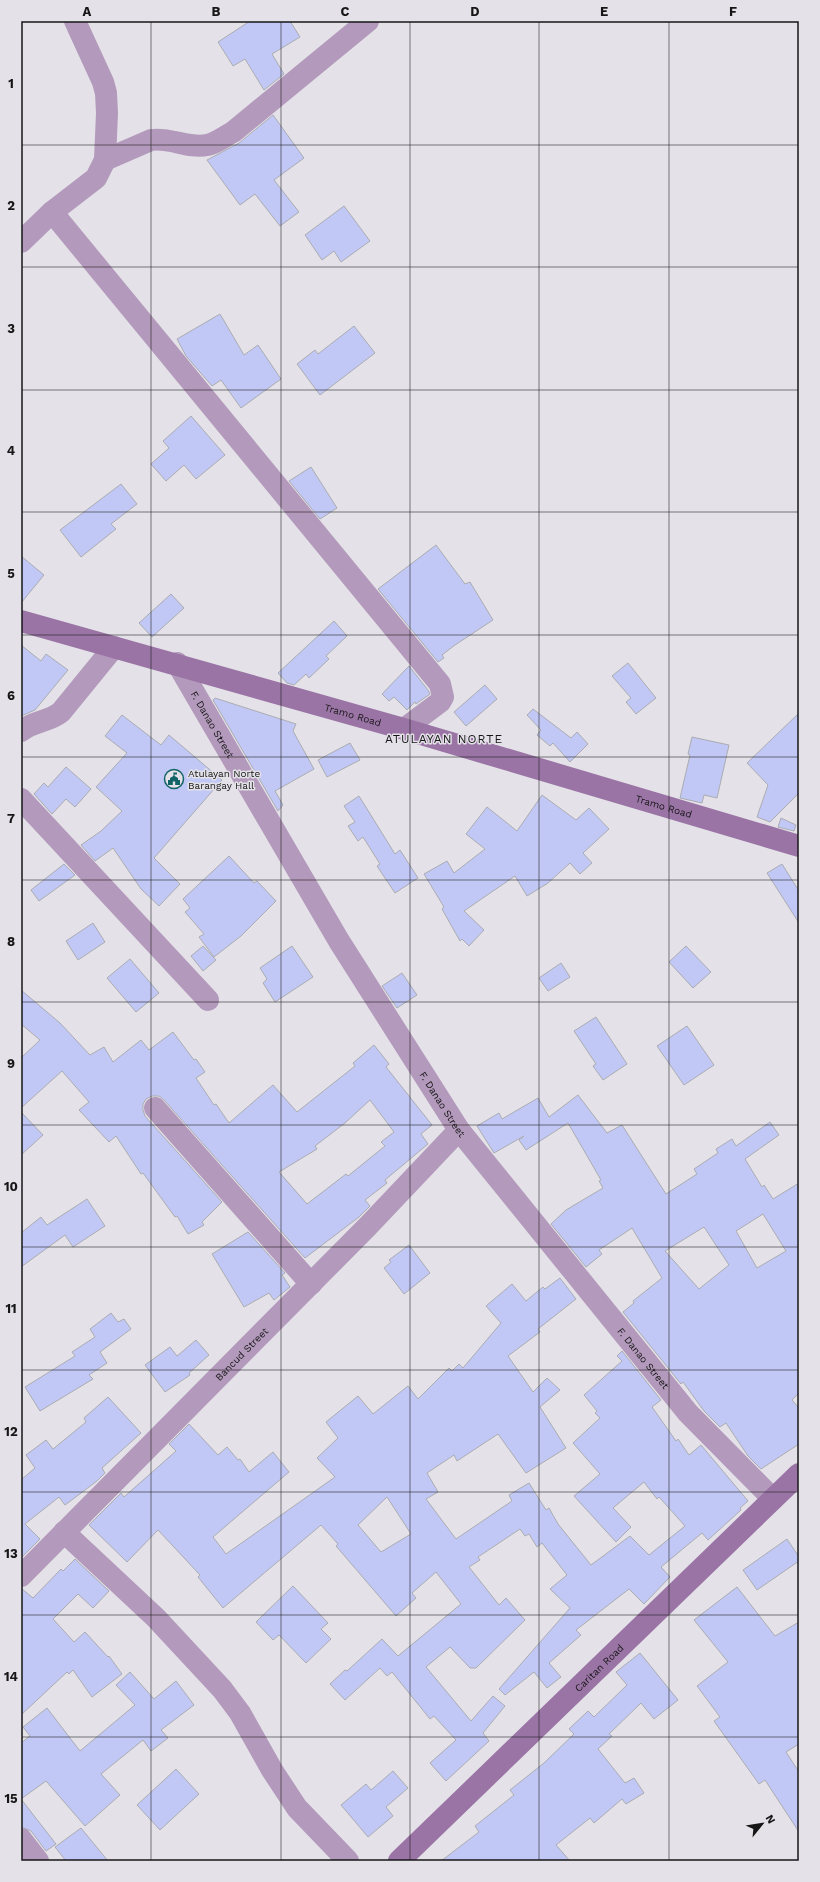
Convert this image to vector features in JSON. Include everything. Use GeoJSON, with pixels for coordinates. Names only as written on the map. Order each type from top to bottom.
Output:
{"type":"FeatureCollection","features":[{"type":"Feature","properties":{"kind":"main road","name":"Tramo Road"},"geometry":{"type":"LineString","coordinates":[[21,621],[177,663],[799,846]]}},
{"type":"Feature","properties":{"kind":"main road","name":"Caritan Road"},"geometry":{"type":"LineString","coordinates":[[399,1861],[799,1474]]}},
{"type":"Feature","properties":{"kind":"street"},"geometry":{"type":"LineString","coordinates":[[21,242],[52,212],[96,178],[105,160],[106,93],[103,82],[75,21]]}},
{"type":"Feature","properties":{"kind":"street"},"geometry":{"type":"LineString","coordinates":[[105,160],[151,140],[159,139],[196,146],[208,145],[218,141],[233,132],[368,21]]}},
{"type":"Feature","properties":{"kind":"street"},"geometry":{"type":"LineString","coordinates":[[52,212],[440,684],[443,697],[440,702],[404,729]]}},
{"type":"Feature","properties":{"kind":"street"},"geometry":{"type":"LineString","coordinates":[[21,731],[32,724],[54,717],[60,712],[114,647]]}},
{"type":"Feature","properties":{"kind":"street","name":"F. Danao Street"},"geometry":{"type":"LineString","coordinates":[[177,663],[339,941],[459,1130],[688,1413],[773,1499]]}},
{"type":"Feature","properties":{"kind":"street"},"geometry":{"type":"LineString","coordinates":[[21,799],[208,1000]]}},
{"type":"Feature","properties":{"kind":"street"},"geometry":{"type":"LineString","coordinates":[[155,1108],[310,1284]]}},
{"type":"Feature","properties":{"kind":"street","name":"Bancud Street"},"geometry":{"type":"LineString","coordinates":[[21,1576],[368,1226],[459,1130]]}},
{"type":"Feature","properties":{"kind":"street"},"geometry":{"type":"LineString","coordinates":[[64,1532],[156,1618],[222,1689],[240,1713],[272,1770],[297,1808],[348,1861]]}},
{"type":"Feature","properties":{"kind":"street"},"geometry":{"type":"LineString","coordinates":[[21,1839],[38,1861]]}},
{"type":"Feature","properties":{"kind":"building"},"geometry":{"type":"Polygon","coordinates":[[[250,21],[290,21],[300,37],[272,54],[284,74],[264,90],[245,59],[233,66],[218,42],[250,21]]]}},
{"type":"Feature","properties":{"kind":"building"},"geometry":{"type":"Polygon","coordinates":[[[273,115],[304,158],[274,180],[299,212],[280,226],[255,194],[240,205],[207,160],[239,143],[273,115]]]}},
{"type":"Feature","properties":{"kind":"building"},"geometry":{"type":"Polygon","coordinates":[[[344,206],[370,241],[341,262],[334,251],[322,260],[305,235],[344,206]]]}},
{"type":"Feature","properties":{"kind":"building"},"geometry":{"type":"Polygon","coordinates":[[[220,314],[244,355],[258,345],[281,379],[241,408],[221,380],[212,386],[186,356],[177,339],[220,314]]]}},
{"type":"Feature","properties":{"kind":"building"},"geometry":{"type":"Polygon","coordinates":[[[354,326],[375,353],[320,395],[297,364],[315,350],[318,354],[354,326]]]}},
{"type":"Feature","properties":{"kind":"building"},"geometry":{"type":"Polygon","coordinates":[[[191,416],[225,455],[196,479],[184,465],[166,481],[151,464],[169,448],[163,441],[191,416]]]}},
{"type":"Feature","properties":{"kind":"building"},"geometry":{"type":"Polygon","coordinates":[[[311,467],[337,508],[320,519],[289,481],[311,467]]]}},
{"type":"Feature","properties":{"kind":"building"},"geometry":{"type":"Polygon","coordinates":[[[121,484],[137,504],[111,524],[116,529],[81,557],[60,530],[121,484]]]}},
{"type":"Feature","properties":{"kind":"building"},"geometry":{"type":"Polygon","coordinates":[[[436,545],[465,584],[470,582],[493,620],[455,645],[442,655],[444,658],[438,662],[378,589],[436,545]]]}},
{"type":"Feature","properties":{"kind":"building"},"geometry":{"type":"Polygon","coordinates":[[[21,556],[44,575],[21,603],[21,556]]]}},
{"type":"Feature","properties":{"kind":"building"},"geometry":{"type":"Polygon","coordinates":[[[171,594],[184,608],[152,637],[139,623],[171,594]]]}},
{"type":"Feature","properties":{"kind":"building"},"geometry":{"type":"Polygon","coordinates":[[[334,621],[347,636],[326,656],[329,659],[309,678],[306,674],[294,685],[287,683],[278,673],[334,621]]]}},
{"type":"Feature","properties":{"kind":"building"},"geometry":{"type":"Polygon","coordinates":[[[21,645],[41,661],[46,654],[68,670],[35,710],[21,716],[21,645]]]}},
{"type":"Feature","properties":{"kind":"building"},"geometry":{"type":"Polygon","coordinates":[[[628,663],[656,698],[636,714],[626,702],[631,698],[612,676],[628,663]]]}},
{"type":"Feature","properties":{"kind":"building"},"geometry":{"type":"Polygon","coordinates":[[[409,666],[430,694],[416,704],[415,702],[407,710],[394,697],[389,701],[382,694],[409,666]]]}},
{"type":"Feature","properties":{"kind":"building"},"geometry":{"type":"Polygon","coordinates":[[[485,685],[497,699],[466,726],[454,712],[485,685]]]}},
{"type":"Feature","properties":{"kind":"building"},"geometry":{"type":"Polygon","coordinates":[[[215,698],[296,724],[293,731],[314,769],[275,791],[283,805],[278,811],[213,700],[215,698]]]}},
{"type":"Feature","properties":{"kind":"building"},"geometry":{"type":"Polygon","coordinates":[[[533,709],[571,738],[577,732],[588,744],[570,762],[553,743],[550,746],[537,735],[541,730],[527,715],[533,709]]]}},
{"type":"Feature","properties":{"kind":"building"},"geometry":{"type":"Polygon","coordinates":[[[799,713],[799,793],[770,822],[757,817],[768,785],[747,763],[799,713]]]}},
{"type":"Feature","properties":{"kind":"building"},"geometry":{"type":"Polygon","coordinates":[[[122,715],[161,745],[169,735],[222,780],[154,858],[180,884],[159,906],[141,889],[113,848],[95,861],[81,845],[101,831],[122,811],[96,787],[127,753],[105,736],[122,715]]]}},
{"type":"Feature","properties":{"kind":"building"},"geometry":{"type":"Polygon","coordinates":[[[692,737],[729,745],[717,798],[704,795],[702,803],[680,798],[690,755],[688,754],[692,737]]]}},
{"type":"Feature","properties":{"kind":"building"},"geometry":{"type":"Polygon","coordinates":[[[350,743],[360,760],[327,777],[318,760],[350,743]]]}},
{"type":"Feature","properties":{"kind":"building"},"geometry":{"type":"Polygon","coordinates":[[[66,767],[91,789],[75,807],[66,799],[52,814],[34,794],[44,783],[48,787],[66,767]]]}},
{"type":"Feature","properties":{"kind":"building"},"geometry":{"type":"Polygon","coordinates":[[[542,795],[576,820],[589,808],[609,829],[583,853],[592,863],[580,874],[570,863],[548,883],[527,896],[515,876],[464,911],[484,930],[469,946],[462,939],[460,941],[442,909],[444,907],[424,874],[447,861],[454,873],[485,849],[466,834],[487,807],[517,831],[542,795]]]}},
{"type":"Feature","properties":{"kind":"building"},"geometry":{"type":"Polygon","coordinates":[[[359,796],[395,854],[400,850],[418,878],[395,893],[377,866],[380,864],[363,837],[358,841],[348,826],[355,822],[344,806],[359,796]]]}},
{"type":"Feature","properties":{"kind":"building"},"geometry":{"type":"Polygon","coordinates":[[[781,818],[796,825],[794,831],[778,827],[781,818]]]}},
{"type":"Feature","properties":{"kind":"building"},"geometry":{"type":"Polygon","coordinates":[[[229,856],[254,883],[257,881],[276,901],[241,936],[214,957],[199,937],[204,934],[185,912],[190,908],[183,899],[229,856]]]}},
{"type":"Feature","properties":{"kind":"building"},"geometry":{"type":"Polygon","coordinates":[[[64,864],[75,875],[39,901],[31,890],[64,864]]]}},
{"type":"Feature","properties":{"kind":"building"},"geometry":{"type":"Polygon","coordinates":[[[782,864],[799,891],[799,923],[767,873],[782,864]]]}},
{"type":"Feature","properties":{"kind":"building"},"geometry":{"type":"Polygon","coordinates":[[[93,923],[105,942],[78,960],[66,941],[93,923]]]}},
{"type":"Feature","properties":{"kind":"building"},"geometry":{"type":"Polygon","coordinates":[[[203,946],[216,960],[203,971],[191,956],[203,946]]]}},
{"type":"Feature","properties":{"kind":"building"},"geometry":{"type":"Polygon","coordinates":[[[292,946],[313,977],[275,1002],[263,983],[267,979],[260,968],[292,946]]]}},
{"type":"Feature","properties":{"kind":"building"},"geometry":{"type":"Polygon","coordinates":[[[686,946],[711,972],[693,988],[669,962],[686,946]]]}},
{"type":"Feature","properties":{"kind":"building"},"geometry":{"type":"Polygon","coordinates":[[[130,959],[159,993],[136,1012],[107,978],[130,959]]]}},
{"type":"Feature","properties":{"kind":"building"},"geometry":{"type":"Polygon","coordinates":[[[561,963],[570,977],[548,991],[539,978],[561,963]]]}},
{"type":"Feature","properties":{"kind":"building"},"geometry":{"type":"Polygon","coordinates":[[[402,973],[417,995],[397,1008],[382,986],[402,973]]]}},
{"type":"Feature","properties":{"kind":"building"},"geometry":{"type":"Polygon","coordinates":[[[21,990],[60,1023],[90,1055],[104,1047],[113,1062],[141,1040],[149,1050],[173,1032],[205,1072],[196,1078],[214,1105],[216,1104],[229,1123],[273,1085],[297,1112],[355,1066],[353,1063],[374,1045],[389,1064],[386,1067],[432,1125],[421,1134],[428,1144],[385,1180],[387,1183],[365,1200],[370,1206],[359,1217],[305,1258],[164,1100],[159,1096],[152,1096],[146,1099],[143,1104],[145,1116],[222,1202],[202,1222],[204,1225],[188,1234],[177,1216],[175,1217],[143,1173],[141,1174],[116,1136],[109,1142],[79,1110],[89,1102],[62,1071],[21,1108],[21,1058],[40,1040],[21,1024],[21,990]],[[370,1100],[345,1123],[315,1146],[317,1149],[279,1172],[307,1204],[346,1174],[348,1176],[385,1146],[381,1142],[394,1132],[370,1100]]]}},
{"type":"Feature","properties":{"kind":"building"},"geometry":{"type":"Polygon","coordinates":[[[596,1017],[627,1064],[603,1080],[593,1066],[596,1064],[574,1031],[596,1017]]]}},
{"type":"Feature","properties":{"kind":"building"},"geometry":{"type":"Polygon","coordinates":[[[687,1026],[714,1065],[684,1085],[657,1046],[687,1026]]]}},
{"type":"Feature","properties":{"kind":"building"},"geometry":{"type":"Polygon","coordinates":[[[578,1095],[607,1133],[622,1125],[666,1194],[697,1174],[694,1169],[718,1153],[716,1149],[732,1139],[736,1146],[770,1122],[779,1135],[745,1159],[762,1187],[764,1185],[773,1199],[799,1183],[799,1393],[792,1400],[799,1408],[799,1444],[761,1469],[748,1456],[726,1423],[720,1427],[704,1411],[683,1382],[681,1384],[623,1312],[634,1303],[633,1301],[662,1278],[632,1228],[599,1250],[602,1254],[586,1267],[551,1224],[566,1210],[603,1188],[599,1181],[601,1180],[568,1123],[526,1150],[519,1140],[524,1136],[494,1153],[477,1126],[499,1113],[502,1119],[538,1098],[549,1117],[578,1095]],[[763,1214],[736,1231],[757,1268],[786,1251],[763,1214]],[[704,1227],[665,1251],[699,1289],[729,1265],[704,1227]]]}},
{"type":"Feature","properties":{"kind":"building"},"geometry":{"type":"Polygon","coordinates":[[[21,1112],[43,1135],[21,1155],[21,1112]]]}},
{"type":"Feature","properties":{"kind":"building"},"geometry":{"type":"Polygon","coordinates":[[[87,1199],[105,1226],[73,1247],[65,1235],[21,1267],[21,1233],[41,1217],[47,1225],[87,1199]]]}},
{"type":"Feature","properties":{"kind":"building"},"geometry":{"type":"Polygon","coordinates":[[[248,1232],[285,1273],[282,1275],[290,1287],[274,1300],[269,1293],[244,1307],[212,1254],[248,1232]]]}},
{"type":"Feature","properties":{"kind":"building"},"geometry":{"type":"Polygon","coordinates":[[[409,1245],[430,1273],[404,1294],[384,1268],[391,1262],[389,1260],[409,1245]]]}},
{"type":"Feature","properties":{"kind":"building"},"geometry":{"type":"Polygon","coordinates":[[[560,1278],[576,1299],[538,1329],[540,1332],[508,1356],[533,1392],[547,1378],[560,1390],[540,1407],[566,1448],[526,1473],[498,1434],[457,1461],[454,1455],[427,1473],[438,1492],[426,1499],[456,1539],[512,1501],[509,1495],[529,1483],[546,1510],[549,1508],[558,1524],[591,1565],[630,1536],[649,1555],[685,1526],[659,1497],[657,1499],[644,1482],[613,1508],[631,1527],[616,1542],[574,1496],[600,1474],[573,1443],[600,1418],[595,1413],[597,1411],[584,1395],[622,1361],[617,1356],[622,1351],[661,1400],[652,1407],[676,1441],[678,1439],[689,1455],[701,1445],[748,1501],[740,1508],[741,1510],[708,1540],[702,1533],[661,1567],[670,1577],[644,1604],[629,1589],[576,1630],[581,1635],[549,1663],[561,1677],[547,1688],[534,1672],[505,1695],[499,1689],[570,1608],[550,1589],[567,1575],[542,1543],[537,1547],[529,1534],[525,1536],[520,1529],[478,1557],[480,1560],[469,1567],[499,1605],[506,1598],[525,1620],[476,1668],[470,1668],[450,1647],[426,1667],[471,1721],[493,1696],[505,1706],[483,1733],[489,1741],[446,1781],[430,1763],[456,1740],[434,1716],[430,1719],[392,1672],[387,1676],[380,1668],[345,1700],[330,1684],[345,1670],[347,1671],[382,1639],[398,1656],[461,1604],[436,1572],[412,1593],[416,1598],[396,1616],[336,1546],[338,1544],[321,1525],[223,1608],[198,1577],[200,1575],[158,1530],[127,1562],[89,1525],[121,1493],[124,1497],[176,1451],[169,1444],[189,1424],[218,1455],[227,1447],[238,1460],[240,1459],[249,1472],[273,1452],[289,1472],[213,1537],[226,1554],[335,1477],[317,1458],[338,1438],[326,1422],[358,1396],[373,1414],[408,1386],[418,1399],[449,1368],[452,1371],[459,1364],[463,1368],[501,1323],[486,1306],[512,1284],[526,1301],[543,1287],[545,1289],[560,1278]],[[387,1497],[358,1525],[381,1552],[411,1534],[387,1497]]]}},
{"type":"Feature","properties":{"kind":"building"},"geometry":{"type":"Polygon","coordinates":[[[111,1313],[118,1322],[124,1319],[131,1329],[100,1352],[107,1363],[89,1375],[93,1379],[40,1411],[25,1387],[75,1356],[72,1352],[95,1337],[90,1329],[111,1313]]]}},
{"type":"Feature","properties":{"kind":"building"},"geometry":{"type":"Polygon","coordinates":[[[196,1340],[209,1355],[189,1373],[190,1375],[165,1392],[145,1365],[170,1347],[177,1356],[196,1340]]]}},
{"type":"Feature","properties":{"kind":"building"},"geometry":{"type":"Polygon","coordinates":[[[108,1397],[141,1433],[102,1468],[105,1473],[97,1481],[65,1505],[59,1497],[25,1524],[40,1539],[21,1558],[21,1480],[35,1468],[26,1455],[46,1440],[53,1449],[86,1422],[84,1418],[108,1397]]]}},
{"type":"Feature","properties":{"kind":"building"},"geometry":{"type":"Polygon","coordinates":[[[787,1539],[799,1557],[799,1561],[757,1590],[743,1570],[787,1539]]]}},
{"type":"Feature","properties":{"kind":"building"},"geometry":{"type":"Polygon","coordinates":[[[75,1559],[109,1591],[93,1608],[78,1594],[53,1619],[74,1642],[85,1632],[108,1657],[109,1656],[122,1674],[92,1697],[73,1670],[69,1674],[67,1672],[21,1715],[21,1588],[33,1598],[61,1569],[63,1571],[75,1559]]]}},
{"type":"Feature","properties":{"kind":"building"},"geometry":{"type":"Polygon","coordinates":[[[293,1586],[328,1623],[321,1629],[331,1639],[306,1663],[279,1635],[273,1640],[256,1622],[293,1586]]]}},
{"type":"Feature","properties":{"kind":"building"},"geometry":{"type":"Polygon","coordinates":[[[737,1587],[775,1636],[799,1622],[799,1744],[786,1752],[799,1772],[799,1832],[765,1780],[759,1784],[714,1721],[720,1717],[697,1686],[728,1662],[694,1620],[737,1587]]]}},
{"type":"Feature","properties":{"kind":"building"},"geometry":{"type":"Polygon","coordinates":[[[640,1653],[678,1700],[654,1719],[641,1703],[609,1734],[612,1736],[598,1749],[625,1783],[634,1778],[644,1793],[626,1804],[622,1799],[594,1823],[590,1818],[556,1845],[570,1861],[441,1861],[479,1832],[475,1826],[514,1795],[510,1790],[544,1763],[574,1734],[569,1729],[588,1711],[594,1717],[627,1685],[616,1672],[640,1653]]]}},
{"type":"Feature","properties":{"kind":"building"},"geometry":{"type":"Polygon","coordinates":[[[130,1672],[154,1699],[176,1681],[194,1705],[161,1730],[168,1738],[151,1751],[143,1740],[101,1774],[120,1795],[85,1826],[46,1781],[21,1799],[21,1743],[30,1736],[23,1727],[47,1708],[80,1751],[135,1705],[116,1685],[130,1672]]]}},
{"type":"Feature","properties":{"kind":"building"},"geometry":{"type":"Polygon","coordinates":[[[176,1769],[199,1794],[160,1830],[137,1805],[176,1769]]]}},
{"type":"Feature","properties":{"kind":"building"},"geometry":{"type":"Polygon","coordinates":[[[393,1771],[408,1788],[386,1807],[393,1816],[368,1837],[341,1805],[366,1784],[371,1790],[393,1771]]]}},
{"type":"Feature","properties":{"kind":"building"},"geometry":{"type":"Polygon","coordinates":[[[21,1799],[56,1844],[46,1851],[31,1831],[21,1827],[21,1799]]]}},
{"type":"Feature","properties":{"kind":"building"},"geometry":{"type":"Polygon","coordinates":[[[81,1828],[108,1861],[66,1861],[55,1847],[81,1828]]]}},
{"type":"Feature","properties":{"kind":"place","name":"Atulayan Norte Barangay Hall"},"geometry":{"type":"Point","coordinates":[174,779]}},
{"type":"Feature","properties":{"kind":"district","name":"ATULAYAN NORTE"},"geometry":{"type":"Point","coordinates":[444,739]}}]}
